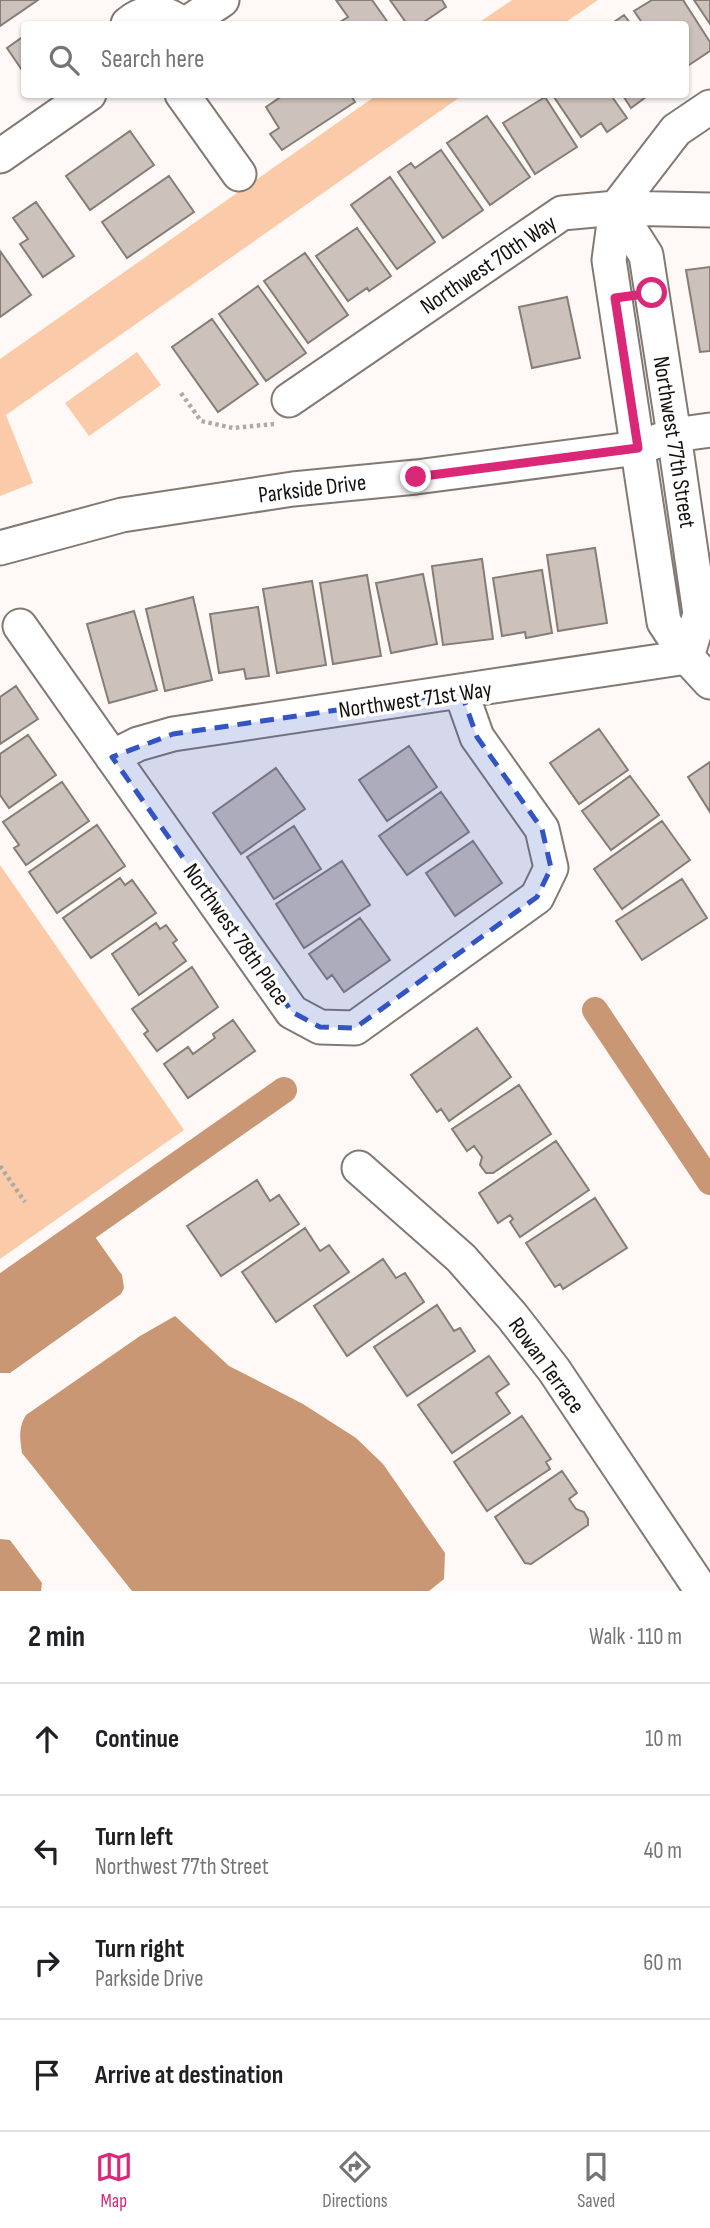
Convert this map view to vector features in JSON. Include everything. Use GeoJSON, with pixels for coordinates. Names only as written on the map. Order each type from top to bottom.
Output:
{"type":"FeatureCollection","features":[{"type":"Feature","properties":{"kind":"street"},"geometry":{"type":"LineString","coordinates":[[190,21],[222,0]]}},
{"type":"Feature","properties":{"kind":"street"},"geometry":{"type":"LineString","coordinates":[[124,16],[163,14],[178,21]]}},
{"type":"Feature","properties":{"kind":"street"},"geometry":{"type":"LineString","coordinates":[[0,156],[83,98]]}},
{"type":"Feature","properties":{"kind":"street"},"geometry":{"type":"LineString","coordinates":[[185,98],[239,174]]}},
{"type":"Feature","properties":{"kind":"street"},"geometry":{"type":"LineString","coordinates":[[616,208],[676,130],[710,107]]}},
{"type":"Feature","properties":{"kind":"street","name":"Northwest 70th Way"},"geometry":{"type":"LineString","coordinates":[[285,412],[562,213],[616,208],[710,210]]}},
{"type":"Feature","properties":{"kind":"street","name":"Northwest 77th Street"},"geometry":{"type":"LineString","coordinates":[[616,208],[646,256],[652,293],[700,614],[687,657]]}},
{"type":"Feature","properties":{"kind":"street","name":"Northwest 77th Street"},"geometry":{"type":"LineString","coordinates":[[616,208],[609,260],[664,622],[687,657]]}},
{"type":"Feature","properties":{"kind":"street"},"geometry":{"type":"LineString","coordinates":[[615,298],[652,293]]}},
{"type":"Feature","properties":{"kind":"street","name":"Parkside Drive"},"geometry":{"type":"LineString","coordinates":[[0,548],[122,515],[293,488],[416,477],[638,448],[674,435],[710,430]]}},
{"type":"Feature","properties":{"kind":"street"},"geometry":{"type":"LineString","coordinates":[[660,595],[697,590]]}},
{"type":"Feature","properties":{"kind":"street","name":"Northwest 78th Place"},"geometry":{"type":"LineString","coordinates":[[20,626],[292,1012],[320,1027],[355,1028],[537,897],[551,868],[542,830],[477,737],[461,692]]}},
{"type":"Feature","properties":{"kind":"street"},"geometry":{"type":"LineString","coordinates":[[687,657],[710,682]]}},
{"type":"Feature","properties":{"kind":"street","name":"Northwest 71st Way"},"geometry":{"type":"LineString","coordinates":[[112,757],[138,744],[173,734],[687,657]]}},
{"type":"Feature","properties":{"kind":"street","name":"Rowan Terrace"},"geometry":{"type":"LineString","coordinates":[[359,1168],[461,1258],[512,1316],[554,1370],[702,1591]]}},
{"type":"Feature","properties":{"kind":"path"},"geometry":{"type":"LineString","coordinates":[[181,393],[201,421],[233,428],[285,412]]}},
{"type":"Feature","properties":{"kind":"path"},"geometry":{"type":"LineString","coordinates":[[0,1166],[25,1202]]}},
{"type":"Feature","properties":{"kind":"highlighted area"},"geometry":{"type":"Polygon","coordinates":[[[461,692],[477,737],[542,829],[551,868],[537,897],[355,1028],[320,1027],[292,1012],[112,757],[173,734],[461,692]]]}},
{"type":"Feature","properties":{"kind":"shaded area"},"geometry":{"type":"Polygon","coordinates":[[[512,0],[598,0],[567,21],[481,21],[512,0]]]}},
{"type":"Feature","properties":{"kind":"shaded area"},"geometry":{"type":"Polygon","coordinates":[[[373,98],[459,98],[6,415],[33,483],[0,496],[0,359],[373,98]]]}},
{"type":"Feature","properties":{"kind":"shaded area"},"geometry":{"type":"Polygon","coordinates":[[[137,352],[161,385],[89,436],[65,403],[137,352]]]}},
{"type":"Feature","properties":{"kind":"shaded area"},"geometry":{"type":"Polygon","coordinates":[[[0,865],[184,1130],[0,1259],[0,865]]]}},
{"type":"Feature","properties":{"kind":"shaded area"},"geometry":{"type":"Polygon","coordinates":[[[88,1227],[122,1275],[124,1288],[121,1294],[10,1373],[0,1373],[0,1289],[88,1227]]]}},
{"type":"Feature","properties":{"kind":"shaded area"},"geometry":{"type":"Polygon","coordinates":[[[175,1316],[229,1366],[303,1404],[356,1438],[383,1464],[445,1553],[444,1579],[429,1591],[132,1591],[22,1453],[21,1429],[26,1415],[140,1336],[175,1316]]]}},
{"type":"Feature","properties":{"kind":"shaded area"},"geometry":{"type":"Polygon","coordinates":[[[0,1539],[10,1540],[42,1583],[41,1591],[0,1591],[0,1539]]]}},
{"type":"Feature","properties":{"kind":"building"},"geometry":{"type":"Polygon","coordinates":[[[0,0],[38,0],[0,26],[0,0]]]}},
{"type":"Feature","properties":{"kind":"building"},"geometry":{"type":"Polygon","coordinates":[[[336,0],[372,0],[387,21],[342,21],[348,17],[336,0]]]}},
{"type":"Feature","properties":{"kind":"building"},"geometry":{"type":"Polygon","coordinates":[[[390,0],[442,0],[446,7],[425,21],[405,21],[390,0]]]}},
{"type":"Feature","properties":{"kind":"building"},"geometry":{"type":"Polygon","coordinates":[[[652,0],[683,0],[710,42],[710,51],[689,65],[689,21],[641,21],[634,11],[652,0]]]}},
{"type":"Feature","properties":{"kind":"building"},"geometry":{"type":"Polygon","coordinates":[[[694,0],[710,0],[710,24],[694,0]]]}},
{"type":"Feature","properties":{"kind":"building"},"geometry":{"type":"Polygon","coordinates":[[[624,15],[629,21],[615,21],[624,15]]]}},
{"type":"Feature","properties":{"kind":"building"},"geometry":{"type":"Polygon","coordinates":[[[21,38],[21,69],[7,48],[21,38]]]}},
{"type":"Feature","properties":{"kind":"building"},"geometry":{"type":"Polygon","coordinates":[[[279,98],[352,98],[355,102],[282,150],[270,134],[279,128],[266,107],[279,98]]]}},
{"type":"Feature","properties":{"kind":"building"},"geometry":{"type":"Polygon","coordinates":[[[546,98],[577,147],[535,174],[503,123],[546,98]]]}},
{"type":"Feature","properties":{"kind":"building"},"geometry":{"type":"Polygon","coordinates":[[[555,98],[613,98],[627,118],[607,132],[601,123],[581,137],[555,98]]]}},
{"type":"Feature","properties":{"kind":"building"},"geometry":{"type":"Polygon","coordinates":[[[625,98],[645,98],[631,108],[625,98]]]}},
{"type":"Feature","properties":{"kind":"building"},"geometry":{"type":"Polygon","coordinates":[[[487,116],[530,177],[490,205],[447,143],[487,116]]]}},
{"type":"Feature","properties":{"kind":"building"},"geometry":{"type":"Polygon","coordinates":[[[130,131],[154,165],[90,210],[66,176],[130,131]]]}},
{"type":"Feature","properties":{"kind":"building"},"geometry":{"type":"Polygon","coordinates":[[[441,150],[483,210],[443,238],[398,172],[411,163],[415,168],[441,150]]]}},
{"type":"Feature","properties":{"kind":"building"},"geometry":{"type":"Polygon","coordinates":[[[169,176],[194,212],[127,258],[102,222],[169,176]]]}},
{"type":"Feature","properties":{"kind":"building"},"geometry":{"type":"Polygon","coordinates":[[[390,177],[435,242],[397,269],[351,205],[390,177]]]}},
{"type":"Feature","properties":{"kind":"building"},"geometry":{"type":"Polygon","coordinates":[[[36,202],[74,256],[43,277],[20,244],[28,239],[13,218],[36,202]]]}},
{"type":"Feature","properties":{"kind":"building"},"geometry":{"type":"Polygon","coordinates":[[[357,228],[391,276],[348,301],[316,256],[357,228]]]}},
{"type":"Feature","properties":{"kind":"building"},"geometry":{"type":"Polygon","coordinates":[[[0,251],[31,295],[0,317],[0,251]]]}},
{"type":"Feature","properties":{"kind":"building"},"geometry":{"type":"Polygon","coordinates":[[[305,253],[348,315],[308,343],[264,281],[305,253]]]}},
{"type":"Feature","properties":{"kind":"building"},"geometry":{"type":"Polygon","coordinates":[[[710,267],[710,351],[700,352],[686,270],[710,267]]]}},
{"type":"Feature","properties":{"kind":"building"},"geometry":{"type":"Polygon","coordinates":[[[258,286],[306,353],[266,381],[219,314],[258,286]]]}},
{"type":"Feature","properties":{"kind":"building"},"geometry":{"type":"Polygon","coordinates":[[[567,297],[580,358],[532,368],[519,307],[567,297]]]}},
{"type":"Feature","properties":{"kind":"building"},"geometry":{"type":"Polygon","coordinates":[[[212,319],[258,384],[218,412],[172,347],[212,319]]]}},
{"type":"Feature","properties":{"kind":"building"},"geometry":{"type":"Polygon","coordinates":[[[595,548],[607,623],[558,631],[547,555],[595,548]]]}},
{"type":"Feature","properties":{"kind":"building"},"geometry":{"type":"Polygon","coordinates":[[[482,559],[493,639],[443,645],[432,566],[482,559]]]}},
{"type":"Feature","properties":{"kind":"building"},"geometry":{"type":"Polygon","coordinates":[[[542,570],[552,633],[526,638],[525,632],[502,636],[493,578],[542,570]]]}},
{"type":"Feature","properties":{"kind":"building"},"geometry":{"type":"Polygon","coordinates":[[[423,574],[437,644],[391,653],[376,583],[423,574]]]}},
{"type":"Feature","properties":{"kind":"building"},"geometry":{"type":"Polygon","coordinates":[[[367,575],[381,656],[333,664],[320,583],[367,575]]]}},
{"type":"Feature","properties":{"kind":"building"},"geometry":{"type":"Polygon","coordinates":[[[312,581],[326,665],[277,673],[263,589],[312,581]]]}},
{"type":"Feature","properties":{"kind":"building"},"geometry":{"type":"Polygon","coordinates":[[[193,597],[212,680],[165,691],[146,609],[193,597]]]}},
{"type":"Feature","properties":{"kind":"building"},"geometry":{"type":"Polygon","coordinates":[[[258,607],[269,676],[246,679],[244,669],[219,673],[210,614],[258,607]]]}},
{"type":"Feature","properties":{"kind":"building"},"geometry":{"type":"Polygon","coordinates":[[[134,611],[157,690],[109,703],[87,624],[134,611]]]}},
{"type":"Feature","properties":{"kind":"building"},"geometry":{"type":"Polygon","coordinates":[[[16,686],[38,719],[0,744],[0,697],[16,686]]]}},
{"type":"Feature","properties":{"kind":"building"},"geometry":{"type":"Polygon","coordinates":[[[599,729],[628,770],[579,804],[550,763],[599,729]]]}},
{"type":"Feature","properties":{"kind":"building"},"geometry":{"type":"Polygon","coordinates":[[[28,735],[56,775],[9,808],[0,795],[0,754],[28,735]]]}},
{"type":"Feature","properties":{"kind":"building"},"geometry":{"type":"Polygon","coordinates":[[[409,746],[437,787],[387,821],[359,780],[409,746]]]}},
{"type":"Feature","properties":{"kind":"building"},"geometry":{"type":"Polygon","coordinates":[[[710,762],[710,812],[688,777],[710,762]]]}},
{"type":"Feature","properties":{"kind":"building"},"geometry":{"type":"Polygon","coordinates":[[[276,768],[305,809],[241,854],[213,813],[276,768]]]}},
{"type":"Feature","properties":{"kind":"building"},"geometry":{"type":"Polygon","coordinates":[[[630,776],[659,815],[611,850],[582,811],[630,776]]]}},
{"type":"Feature","properties":{"kind":"building"},"geometry":{"type":"Polygon","coordinates":[[[62,782],[89,821],[26,865],[14,848],[19,845],[3,822],[62,782]]]}},
{"type":"Feature","properties":{"kind":"building"},"geometry":{"type":"Polygon","coordinates":[[[441,792],[469,832],[407,875],[379,836],[441,792]]]}},
{"type":"Feature","properties":{"kind":"building"},"geometry":{"type":"Polygon","coordinates":[[[662,821],[690,860],[622,909],[594,869],[662,821]]]}},
{"type":"Feature","properties":{"kind":"building"},"geometry":{"type":"Polygon","coordinates":[[[97,825],[125,866],[57,913],[29,872],[97,825]]]}},
{"type":"Feature","properties":{"kind":"building"},"geometry":{"type":"Polygon","coordinates":[[[294,826],[321,869],[274,899],[247,857],[294,826]]]}},
{"type":"Feature","properties":{"kind":"building"},"geometry":{"type":"Polygon","coordinates":[[[473,841],[502,883],[455,916],[426,873],[473,841]]]}},
{"type":"Feature","properties":{"kind":"building"},"geometry":{"type":"Polygon","coordinates":[[[342,861],[370,905],[304,948],[276,904],[342,861]]]}},
{"type":"Feature","properties":{"kind":"building"},"geometry":{"type":"Polygon","coordinates":[[[120,878],[125,885],[132,880],[156,913],[91,958],[63,918],[120,878]]]}},
{"type":"Feature","properties":{"kind":"building"},"geometry":{"type":"Polygon","coordinates":[[[682,879],[707,918],[642,960],[616,921],[682,879]]]}},
{"type":"Feature","properties":{"kind":"building"},"geometry":{"type":"Polygon","coordinates":[[[360,918],[390,960],[344,992],[332,975],[327,979],[309,954],[360,918]]]}},
{"type":"Feature","properties":{"kind":"building"},"geometry":{"type":"Polygon","coordinates":[[[156,923],[160,929],[166,925],[177,940],[173,943],[186,961],[139,995],[112,954],[156,923]]]}},
{"type":"Feature","properties":{"kind":"building"},"geometry":{"type":"Polygon","coordinates":[[[192,967],[218,1007],[157,1051],[144,1034],[148,1031],[132,1009],[192,967]]]}},
{"type":"Feature","properties":{"kind":"building"},"geometry":{"type":"Polygon","coordinates":[[[233,1020],[255,1051],[188,1098],[164,1064],[188,1047],[193,1054],[215,1038],[213,1034],[233,1020]]]}},
{"type":"Feature","properties":{"kind":"building"},"geometry":{"type":"Polygon","coordinates":[[[477,1028],[511,1077],[449,1121],[441,1109],[437,1112],[411,1075],[477,1028]]]}},
{"type":"Feature","properties":{"kind":"building"},"geometry":{"type":"Polygon","coordinates":[[[519,1085],[551,1134],[493,1173],[486,1173],[480,1165],[482,1157],[474,1146],[467,1151],[452,1129],[519,1085]]]}},
{"type":"Feature","properties":{"kind":"building"},"geometry":{"type":"Polygon","coordinates":[[[556,1141],[589,1190],[520,1237],[510,1222],[513,1219],[510,1215],[498,1223],[479,1193],[556,1141]]]}},
{"type":"Feature","properties":{"kind":"building"},"geometry":{"type":"Polygon","coordinates":[[[257,1180],[270,1201],[279,1195],[299,1224],[221,1276],[187,1226],[257,1180]]]}},
{"type":"Feature","properties":{"kind":"building"},"geometry":{"type":"Polygon","coordinates":[[[595,1198],[627,1248],[563,1289],[560,1284],[555,1287],[526,1243],[595,1198]]]}},
{"type":"Feature","properties":{"kind":"building"},"geometry":{"type":"Polygon","coordinates":[[[305,1228],[320,1251],[329,1245],[349,1272],[276,1322],[242,1272],[305,1228]]]}},
{"type":"Feature","properties":{"kind":"building"},"geometry":{"type":"Polygon","coordinates":[[[383,1259],[396,1278],[405,1273],[424,1302],[347,1356],[314,1306],[383,1259]]]}},
{"type":"Feature","properties":{"kind":"building"},"geometry":{"type":"Polygon","coordinates":[[[437,1305],[454,1331],[460,1328],[475,1351],[407,1396],[374,1347],[437,1305]]]}},
{"type":"Feature","properties":{"kind":"building"},"geometry":{"type":"Polygon","coordinates":[[[489,1356],[509,1384],[496,1393],[510,1413],[452,1453],[418,1405],[489,1356]]]}},
{"type":"Feature","properties":{"kind":"building"},"geometry":{"type":"Polygon","coordinates":[[[522,1416],[551,1459],[546,1462],[550,1469],[487,1511],[454,1462],[522,1416]]]}},
{"type":"Feature","properties":{"kind":"building"},"geometry":{"type":"Polygon","coordinates":[[[562,1471],[577,1493],[569,1499],[576,1509],[584,1512],[588,1525],[531,1564],[525,1563],[495,1517],[562,1471]]]}},
{"type":"Feature","properties":{"kind":"waterway"},"geometry":{"type":"LineString","coordinates":[[595,1010],[710,1182]]}},
{"type":"Feature","properties":{"kind":"waterway"},"geometry":{"type":"LineString","coordinates":[[0,1289],[284,1090]]}},
{"type":"Feature","properties":{"kind":"route"},"geometry":{"type":"LineString","coordinates":[[416,477],[638,448],[615,298],[652,293]]}}]}
